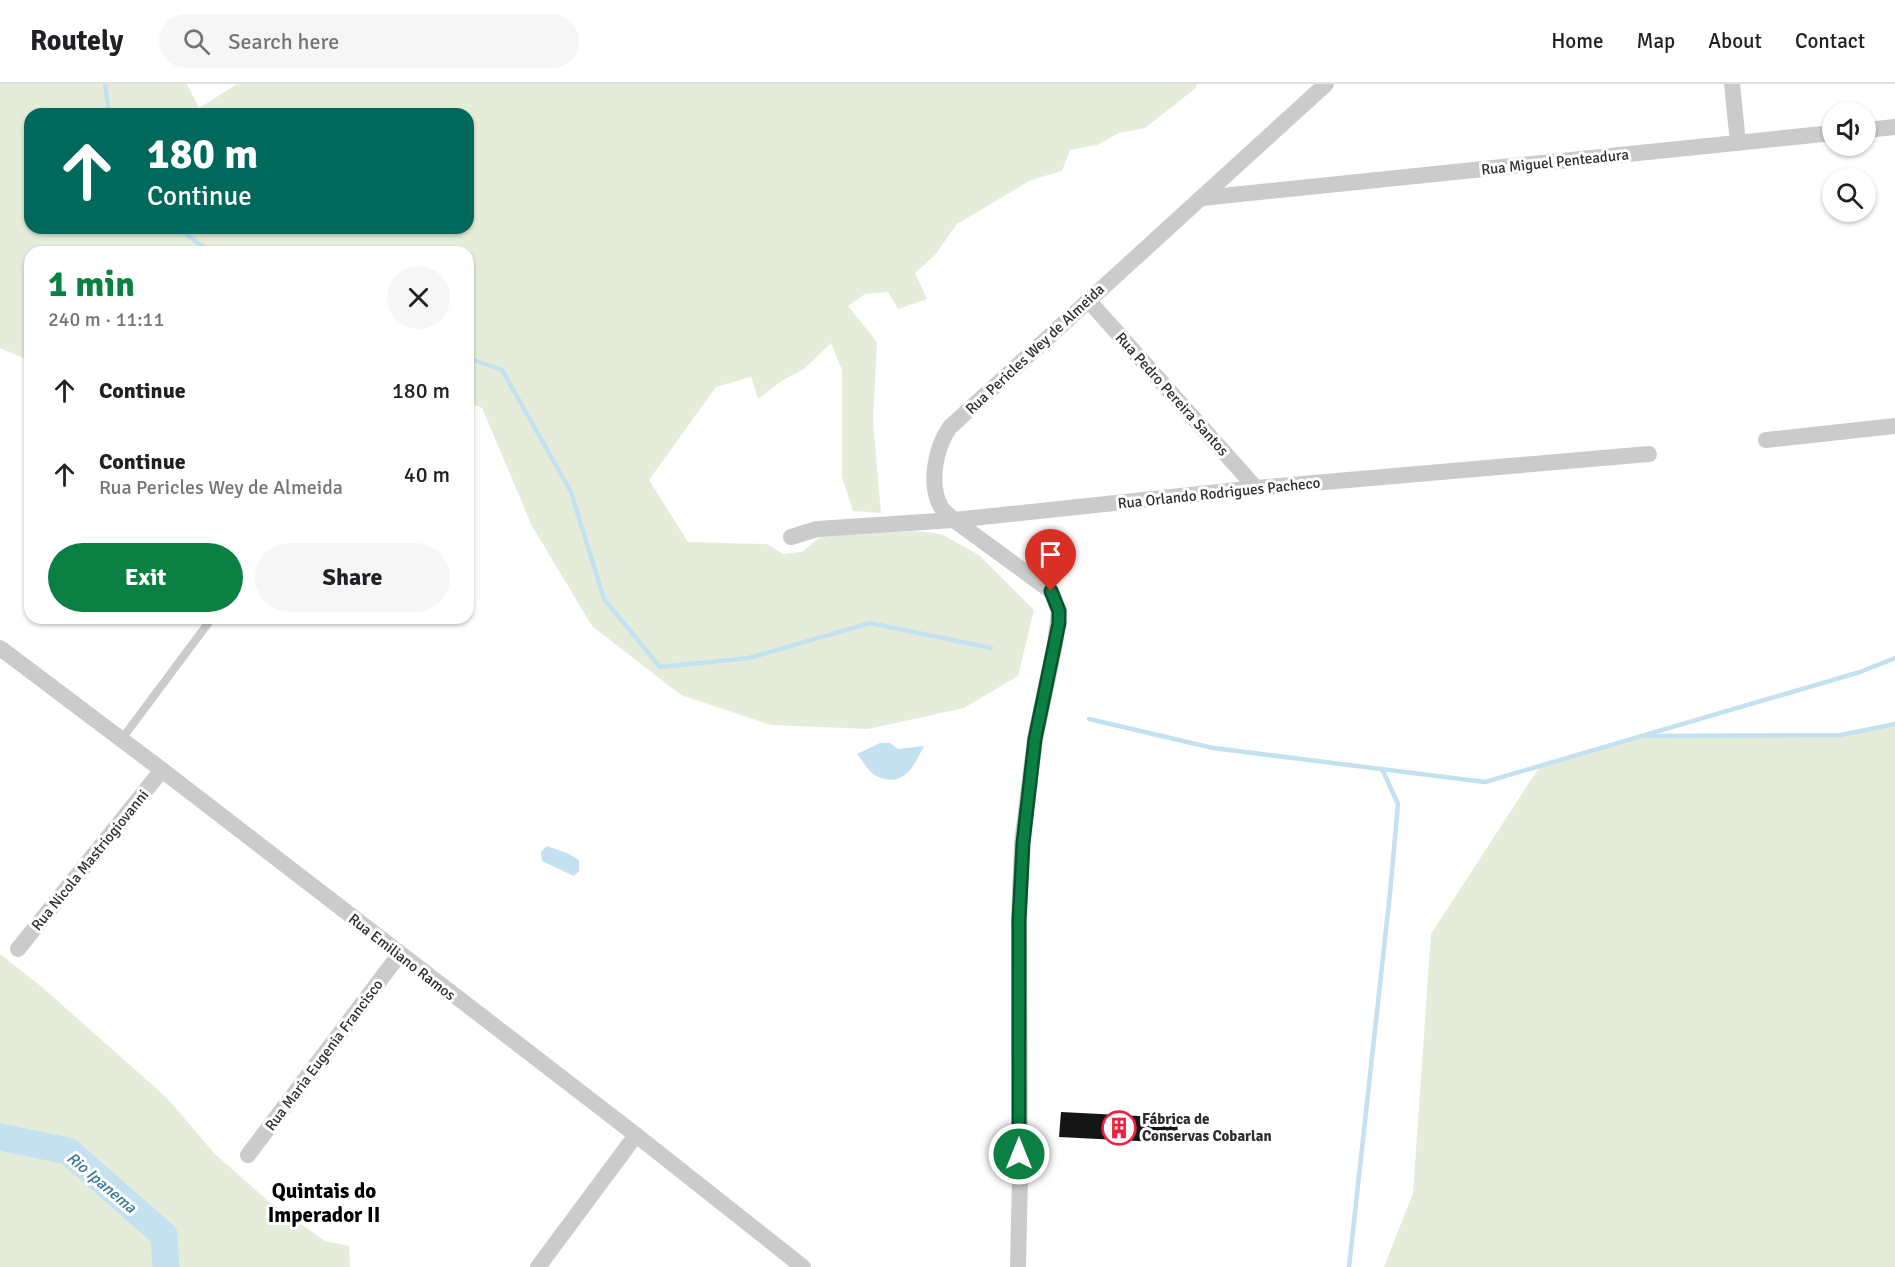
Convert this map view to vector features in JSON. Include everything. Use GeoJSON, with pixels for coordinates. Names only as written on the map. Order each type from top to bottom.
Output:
{"type":"FeatureCollection","features":[{"type":"Feature","properties":{"kind":"street","name":"Rua Pericles Wey de Almeida"},"geometry":{"type":"LineString","coordinates":[[1018,1267],[1019,920],[1023,843],[1035,739],[1055,644],[1059,611],[1051,591],[954,520],[941,507],[936,492],[935,470],[942,437],[950,426],[1326,84]]}},
{"type":"Feature","properties":{"kind":"street"},"geometry":{"type":"LineString","coordinates":[[1732,84],[1738,142]]}},
{"type":"Feature","properties":{"kind":"street"},"geometry":{"type":"LineString","coordinates":[[1876,129],[1895,127]]}},
{"type":"Feature","properties":{"kind":"street","name":"Rua Miguel Penteadura"},"geometry":{"type":"LineString","coordinates":[[1202,198],[1822,134]]}},
{"type":"Feature","properties":{"kind":"street","name":"Rua Miguel Penteadura"},"geometry":{"type":"LineString","coordinates":[[1237,166],[1239,178],[1247,185],[1276,190]]}},
{"type":"Feature","properties":{"kind":"street","name":"Rua Pedro Pereira Santos"},"geometry":{"type":"LineString","coordinates":[[1088,300],[1256,488]]}},
{"type":"Feature","properties":{"kind":"street"},"geometry":{"type":"LineString","coordinates":[[1766,440],[1895,426]]}},
{"type":"Feature","properties":{"kind":"street","name":"Rua Orlando Rodrigues Pacheco"},"geometry":{"type":"LineString","coordinates":[[791,537],[817,529],[954,520],[1256,488],[1649,454]]}},
{"type":"Feature","properties":{"kind":"street","name":"Rua Emiliano Ramos"},"geometry":{"type":"LineString","coordinates":[[0,648],[636,1135],[803,1267]]}},
{"type":"Feature","properties":{"kind":"street","name":"Rua Nicola Mastriogiovanni"},"geometry":{"type":"LineString","coordinates":[[18,949],[162,770]]}},
{"type":"Feature","properties":{"kind":"street","name":"Rua Maria Eugenia Francisco"},"geometry":{"type":"LineString","coordinates":[[248,1155],[399,955]]}},
{"type":"Feature","properties":{"kind":"street"},"geometry":{"type":"LineString","coordinates":[[538,1267],[636,1135]]}},
{"type":"Feature","properties":{"kind":"lane"},"geometry":{"type":"LineString","coordinates":[[122,740],[208,624]]}},
{"type":"Feature","properties":{"kind":"green space"},"geometry":{"type":"Polygon","coordinates":[[[0,84],[187,84],[199,108],[237,84],[1197,84],[1196,88],[1145,128],[1119,133],[1097,145],[1070,150],[1062,171],[1031,180],[957,224],[935,255],[915,273],[927,299],[898,309],[888,292],[865,294],[848,306],[877,342],[873,421],[881,513],[853,511],[842,477],[842,370],[831,343],[804,369],[783,380],[758,399],[751,377],[716,387],[649,480],[688,542],[767,544],[783,554],[802,552],[822,535],[913,531],[943,535],[979,555],[1034,610],[1018,676],[964,708],[868,729],[771,725],[681,695],[592,626],[532,526],[482,408],[474,405],[474,246],[24,246],[24,358],[0,348],[0,84]]]}},
{"type":"Feature","properties":{"kind":"green space"},"geometry":{"type":"Polygon","coordinates":[[[1895,724],[1895,1267],[1384,1267],[1413,1193],[1431,934],[1540,766],[1642,736],[1841,735],[1895,724]]]}},
{"type":"Feature","properties":{"kind":"green space"},"geometry":{"type":"Polygon","coordinates":[[[0,954],[42,987],[166,1097],[215,1154],[267,1200],[325,1241],[349,1246],[350,1267],[0,1267],[0,954]]]}},
{"type":"Feature","properties":{"kind":"water"},"geometry":{"type":"Polygon","coordinates":[[[880,743],[890,743],[898,749],[924,746],[909,771],[892,780],[882,779],[873,774],[857,754],[880,743]]]}},
{"type":"Feature","properties":{"kind":"water"},"geometry":{"type":"Polygon","coordinates":[[[547,846],[579,860],[579,871],[574,876],[542,861],[541,852],[547,846]]]}},
{"type":"Feature","properties":{"kind":"building","name":"Fábrica de Conservas Cobarlan"},"geometry":{"type":"Polygon","coordinates":[[[1061,1112],[1178,1118],[1177,1143],[1059,1137],[1061,1112]]]}},
{"type":"Feature","properties":{"kind":"waterway"},"geometry":{"type":"LineString","coordinates":[[105,84],[108,108]]}},
{"type":"Feature","properties":{"kind":"waterway"},"geometry":{"type":"LineString","coordinates":[[186,234],[202,246]]}},
{"type":"Feature","properties":{"kind":"waterway"},"geometry":{"type":"LineString","coordinates":[[474,360],[502,370],[571,492],[604,599],[660,667],[749,658],[870,623],[991,648]]}},
{"type":"Feature","properties":{"kind":"waterway"},"geometry":{"type":"LineString","coordinates":[[1089,719],[1213,748],[1485,782],[1860,672],[1895,658]]}},
{"type":"Feature","properties":{"kind":"waterway"},"geometry":{"type":"LineString","coordinates":[[1648,736],[1841,735],[1895,724]]}},
{"type":"Feature","properties":{"kind":"waterway"},"geometry":{"type":"LineString","coordinates":[[1349,1267],[1398,804],[1382,769]]}},
{"type":"Feature","properties":{"kind":"waterway","name":"Rio Ipanema"},"geometry":{"type":"LineString","coordinates":[[0,1137],[68,1151],[164,1235],[166,1267]]}},
{"type":"Feature","properties":{"kind":"place","name":"Fábrica de Conservas Cobarlan"},"geometry":{"type":"Point","coordinates":[1119,1128]}},
{"type":"Feature","properties":{"kind":"district","name":"Quintais do Imperador II"},"geometry":{"type":"Point","coordinates":[324,1203]}},
{"type":"Feature","properties":{"kind":"route"},"geometry":{"type":"LineString","coordinates":[[1019,1154],[1019,920],[1023,843],[1035,739],[1059,623],[1059,611],[1051,591]]}}]}
